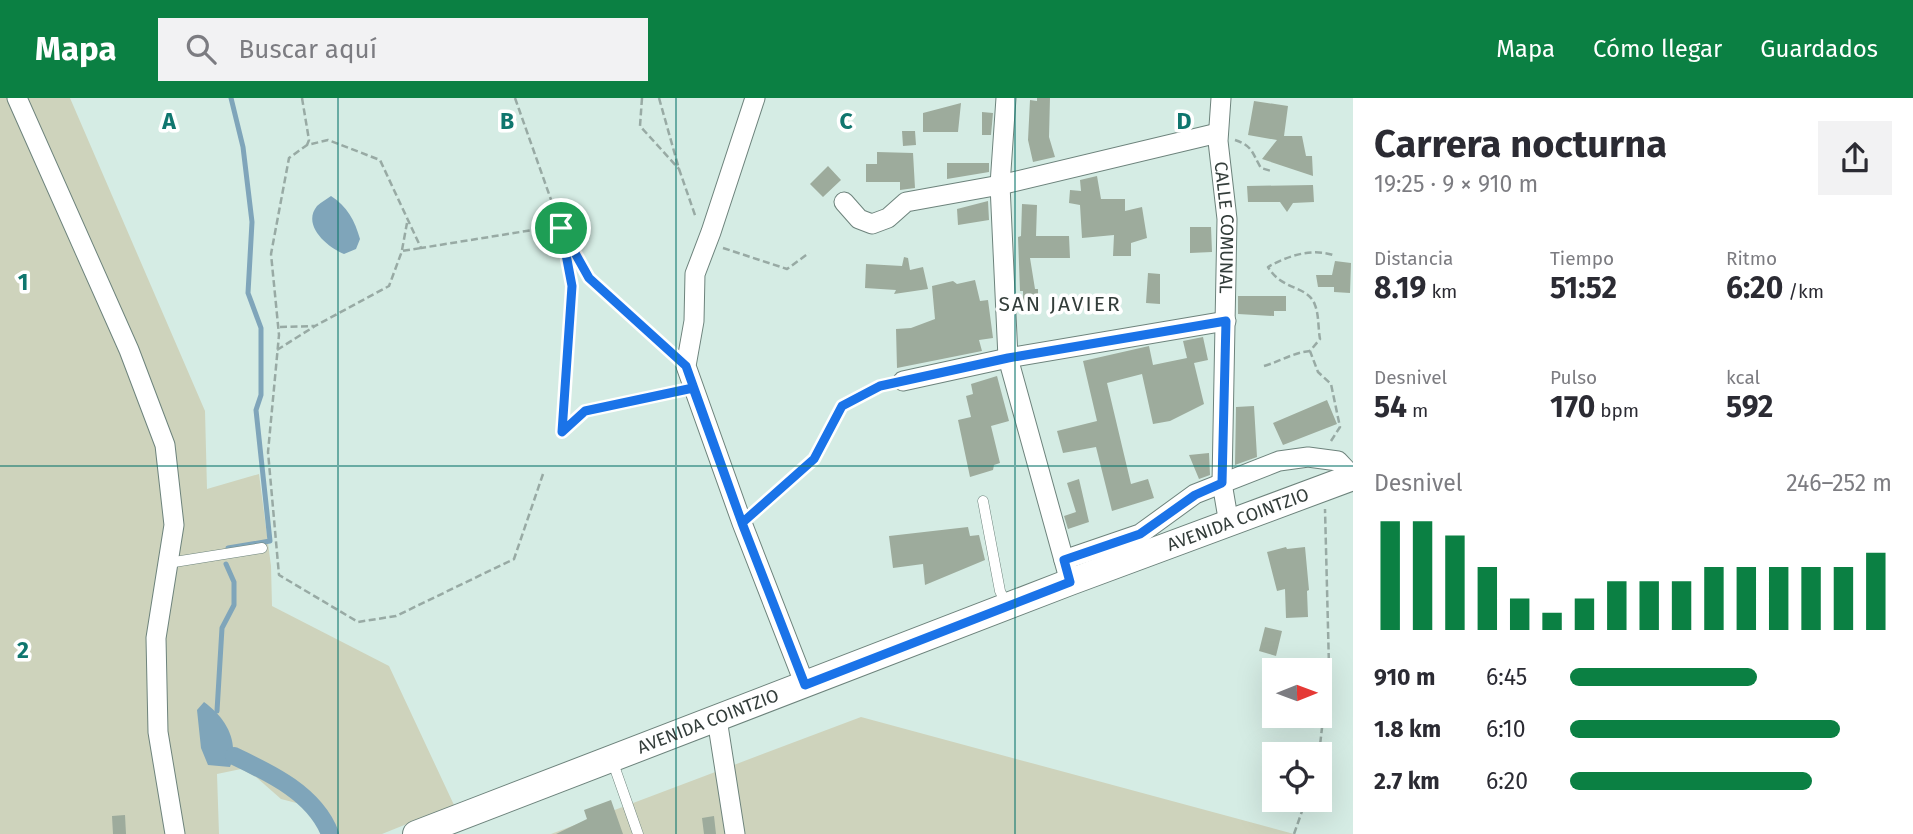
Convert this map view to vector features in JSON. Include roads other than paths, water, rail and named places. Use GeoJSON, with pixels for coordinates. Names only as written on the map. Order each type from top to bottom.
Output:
{"type":"FeatureCollection","features":[{"type":"Feature","properties":{"kind":"main road","name":"AVENIDA COINTZIO"},"geometry":{"type":"LineString","coordinates":[[416,834],[1007,606],[1067,571],[1229,524],[1353,477]]}},
{"type":"Feature","properties":{"kind":"street"},"geometry":{"type":"LineString","coordinates":[[17,98],[129,350],[166,444],[174,525],[156,638],[158,732],[175,834]]}},
{"type":"Feature","properties":{"kind":"street"},"geometry":{"type":"LineString","coordinates":[[755,98],[695,274],[694,321],[686,366],[742,523],[805,685]]}},
{"type":"Feature","properties":{"kind":"street"},"geometry":{"type":"LineString","coordinates":[[1006,98],[1000,185],[1008,358],[1067,571],[1140,534],[1195,495],[1279,461],[1308,457],[1338,461],[1353,477]]}},
{"type":"Feature","properties":{"kind":"street","name":"CALLE COMUNAL"},"geometry":{"type":"LineString","coordinates":[[1221,98],[1218,137],[1227,219],[1222,483],[1229,524]]}},
{"type":"Feature","properties":{"kind":"street"},"geometry":{"type":"LineString","coordinates":[[844,202],[859,219],[872,224],[888,218],[906,202],[1000,185],[1218,137]]}},
{"type":"Feature","properties":{"kind":"street"},"geometry":{"type":"LineString","coordinates":[[903,381],[1008,358],[1226,321]]}},
{"type":"Feature","properties":{"kind":"street"},"geometry":{"type":"LineString","coordinates":[[717,719],[735,834]]}},
{"type":"Feature","properties":{"kind":"lane"},"geometry":{"type":"LineString","coordinates":[[983,501],[1000,591],[1007,606]]}},
{"type":"Feature","properties":{"kind":"lane"},"geometry":{"type":"LineString","coordinates":[[168,563],[262,548]]}},
{"type":"Feature","properties":{"kind":"lane"},"geometry":{"type":"LineString","coordinates":[[612,760],[638,834]]}},
{"type":"Feature","properties":{"kind":"water"},"geometry":{"type":"Polygon","coordinates":[[[331,196],[350,214],[360,239],[356,249],[344,254],[331,247],[319,235],[312,221],[317,206],[331,196]]]}},
{"type":"Feature","properties":{"kind":"water"},"geometry":{"type":"Polygon","coordinates":[[[204,702],[229,730],[233,748],[230,767],[208,765],[201,748],[197,710],[204,702]]]}},
{"type":"Feature","properties":{"kind":"waterway"},"geometry":{"type":"LineString","coordinates":[[228,548],[270,541],[256,410],[261,395],[261,328],[248,293],[252,222],[243,147],[231,98]]}},
{"type":"Feature","properties":{"kind":"waterway"},"geometry":{"type":"LineString","coordinates":[[217,711],[222,628],[234,605],[234,582],[226,564]]}},
{"type":"Feature","properties":{"kind":"waterway"},"geometry":{"type":"LineString","coordinates":[[234,756],[290,786],[303,796],[314,807],[330,834]]}},
{"type":"Feature","properties":{"kind":"district","name":"SAN JAVIER"},"geometry":{"type":"Point","coordinates":[1060,304]}}]}
